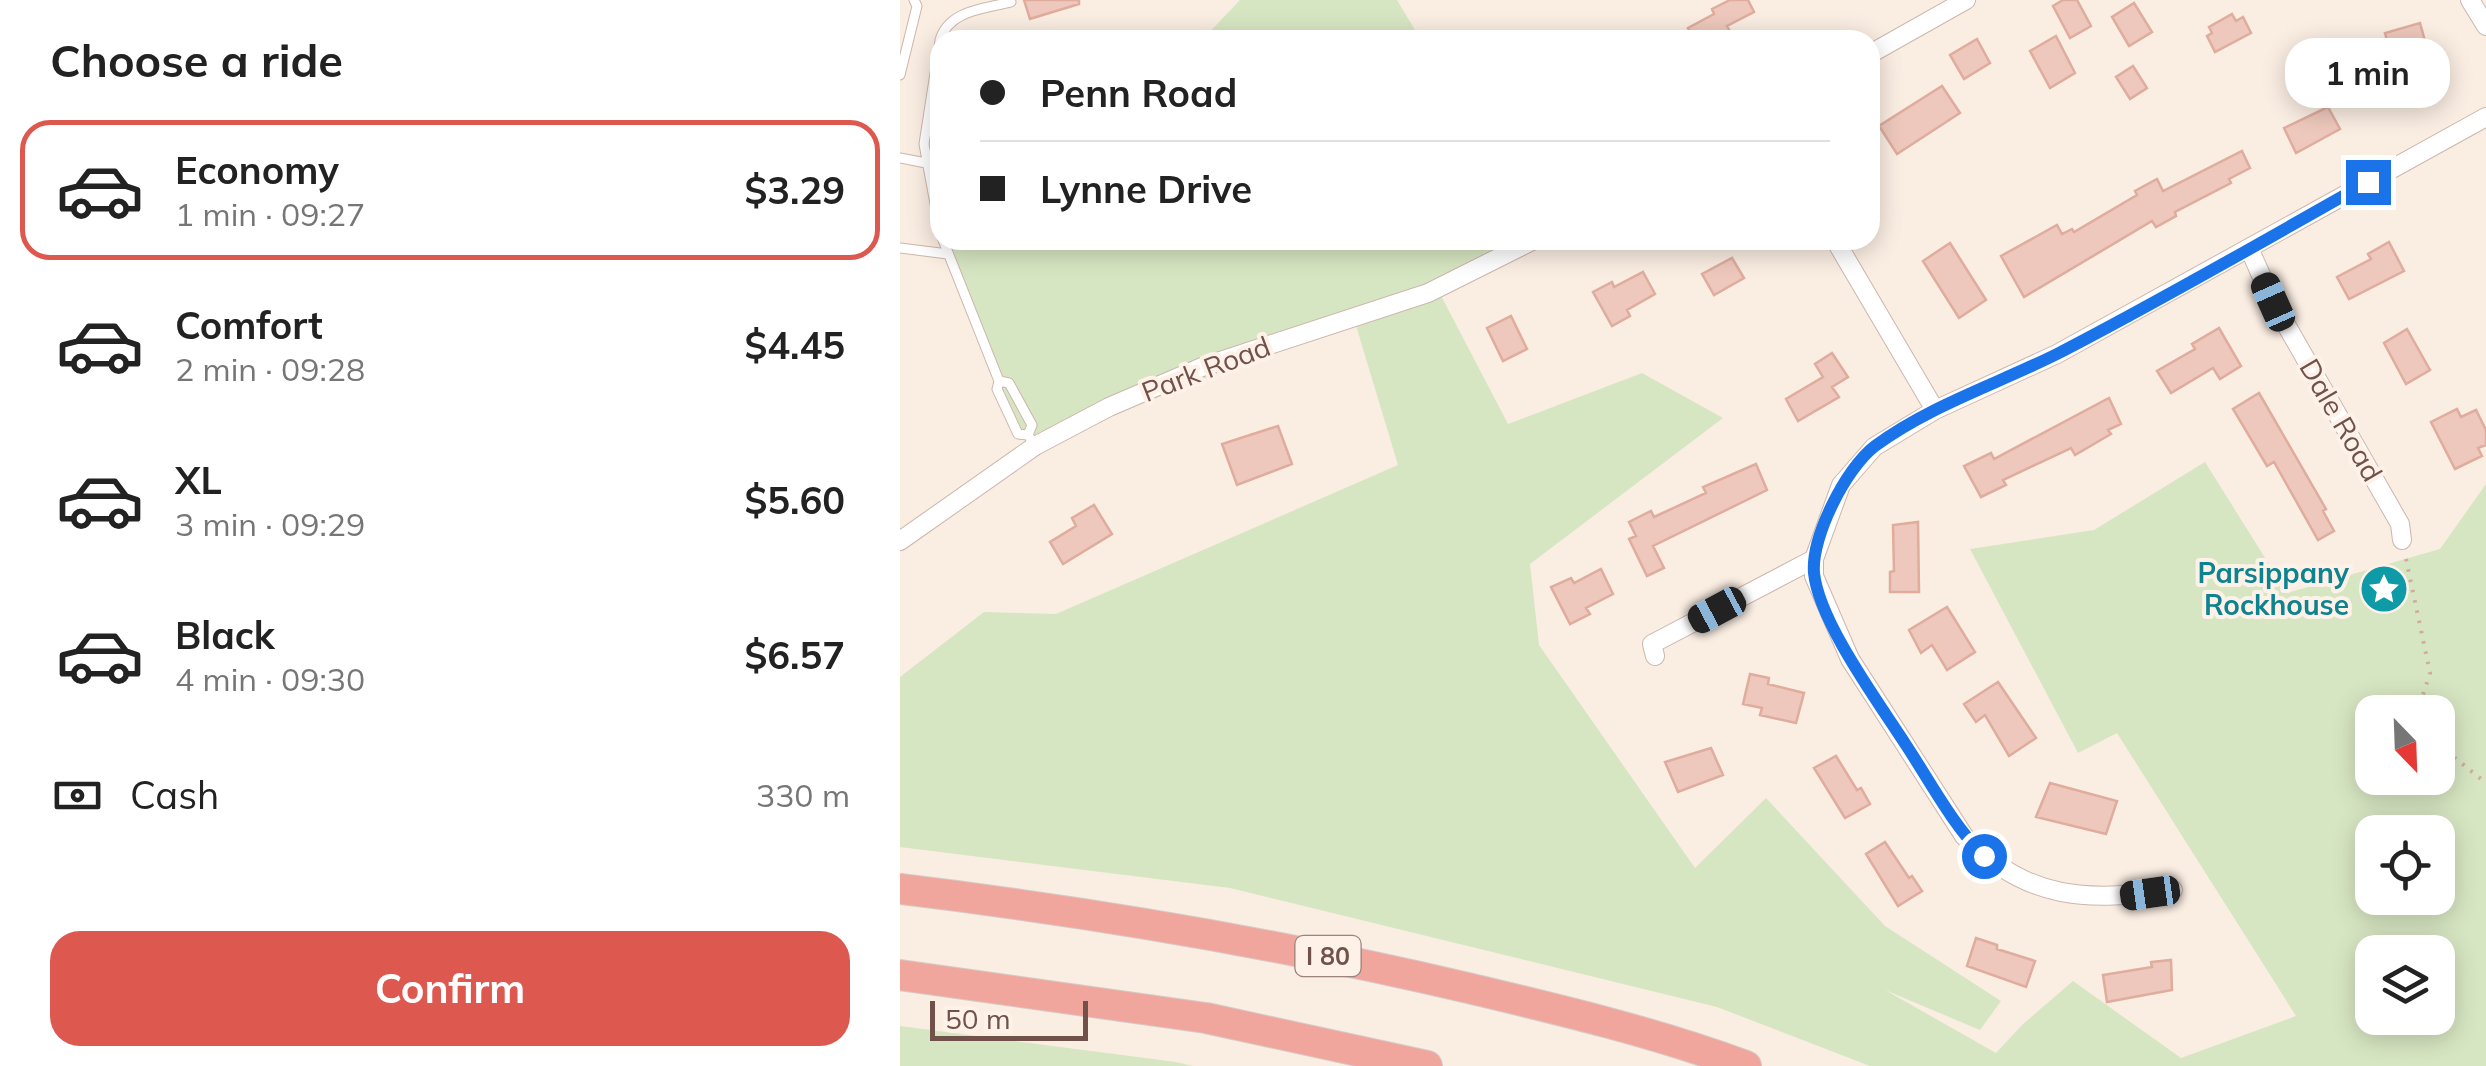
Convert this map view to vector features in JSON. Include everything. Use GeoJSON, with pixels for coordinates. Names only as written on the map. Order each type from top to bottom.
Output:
{"type":"FeatureCollection","features":[{"type":"Feature","properties":{"kind":"highway","name":"I 80"},"geometry":{"type":"LineString","coordinates":[[900,889],[1088,912],[1360,962],[1519,1000],[1746,1066]]}},
{"type":"Feature","properties":{"kind":"highway"},"geometry":{"type":"LineString","coordinates":[[900,975],[1206,1018],[1428,1066]]}},
{"type":"Feature","properties":{"kind":"street"},"geometry":{"type":"LineString","coordinates":[[1880,48],[1966,0]]}},
{"type":"Feature","properties":{"kind":"street"},"geometry":{"type":"LineString","coordinates":[[2470,0],[2486,26]]}},
{"type":"Feature","properties":{"kind":"street"},"geometry":{"type":"LineString","coordinates":[[2173,890],[2094,898],[2070,895],[2003,870],[1964,836],[1850,659],[1814,576],[1814,559],[1830,509],[1855,466],[1874,447],[1935,410],[2056,354],[2486,117]]}},
{"type":"Feature","properties":{"kind":"street","name":"Dale Road"},"geometry":{"type":"LineString","coordinates":[[2249,248],[2273,302],[2400,524],[2402,540]]}},
{"type":"Feature","properties":{"kind":"street","name":"Park Road"},"geometry":{"type":"LineString","coordinates":[[900,541],[1032,441],[1202,367],[1428,293],[1514,250]]}},
{"type":"Feature","properties":{"kind":"street"},"geometry":{"type":"LineString","coordinates":[[1842,250],[1935,410]]}},
{"type":"Feature","properties":{"kind":"street"},"geometry":{"type":"LineString","coordinates":[[1654,656],[1652,644],[1814,559]]}},
{"type":"Feature","properties":{"kind":"lane"},"geometry":{"type":"LineString","coordinates":[[900,75],[918,6],[914,0]]}},
{"type":"Feature","properties":{"kind":"lane"},"geometry":{"type":"LineString","coordinates":[[944,30],[958,16],[1011,2]]}},
{"type":"Feature","properties":{"kind":"lane"},"geometry":{"type":"LineString","coordinates":[[930,105],[924,144],[930,183]]}},
{"type":"Feature","properties":{"kind":"lane"},"geometry":{"type":"LineString","coordinates":[[901,157],[926,163]]}},
{"type":"Feature","properties":{"kind":"lane"},"geometry":{"type":"LineString","coordinates":[[900,248],[948,254]]}},
{"type":"Feature","properties":{"kind":"lane"},"geometry":{"type":"LineString","coordinates":[[947,250],[999,381],[996,389],[1018,434],[1032,441],[1032,425],[1009,382],[999,381]]}},
{"type":"Feature","properties":{"kind":"path"},"geometry":{"type":"LineString","coordinates":[[2402,540],[2430,672],[2423,695]]}},
{"type":"Feature","properties":{"kind":"path"},"geometry":{"type":"LineString","coordinates":[[2455,758],[2486,783]]}},
{"type":"Feature","properties":{"kind":"green space"},"geometry":{"type":"Polygon","coordinates":[[[1240,0],[1397,0],[1415,30],[1212,30],[1240,0]]]}},
{"type":"Feature","properties":{"kind":"green space"},"geometry":{"type":"Polygon","coordinates":[[[944,250],[1519,250],[1437,288],[1508,424],[1642,373],[1723,418],[1530,564],[1539,645],[1695,868],[1766,798],[1885,926],[2001,1001],[1980,1030],[1885,990],[1996,1053],[2073,981],[2181,1058],[2296,1016],[2117,733],[2078,753],[1970,549],[2094,530],[2205,462],[2287,593],[2440,549],[2486,484],[2486,1066],[1870,1066],[1717,1007],[1230,888],[900,847],[900,677],[984,612],[1056,614],[1398,465],[1354,319],[1029,449],[961,298],[944,250]]]}},
{"type":"Feature","properties":{"kind":"green space"},"geometry":{"type":"Polygon","coordinates":[[[900,1026],[1176,1062],[1193,1066],[900,1066],[900,1026]]]}},
{"type":"Feature","properties":{"kind":"building"},"geometry":{"type":"Polygon","coordinates":[[[1024,0],[1079,0],[1079,4],[1030,19],[1024,0]]]}},
{"type":"Feature","properties":{"kind":"building"},"geometry":{"type":"Polygon","coordinates":[[[1730,0],[1748,0],[1754,12],[1727,26],[1729,30],[1689,30],[1714,14],[1712,9],[1730,0]]]}},
{"type":"Feature","properties":{"kind":"building"},"geometry":{"type":"Polygon","coordinates":[[[2063,0],[2077,0],[2091,26],[2070,38],[2053,6],[2063,0]]]}},
{"type":"Feature","properties":{"kind":"building"},"geometry":{"type":"Polygon","coordinates":[[[2134,3],[2152,32],[2129,46],[2112,17],[2134,3]]]}},
{"type":"Feature","properties":{"kind":"building"},"geometry":{"type":"Polygon","coordinates":[[[2232,14],[2236,21],[2243,17],[2251,33],[2215,52],[2207,36],[2212,33],[2209,27],[2232,14]]]}},
{"type":"Feature","properties":{"kind":"building"},"geometry":{"type":"Polygon","coordinates":[[[2420,23],[2434,73],[2399,83],[2385,33],[2420,23]]]}},
{"type":"Feature","properties":{"kind":"building"},"geometry":{"type":"Polygon","coordinates":[[[2056,36],[2075,73],[2050,88],[2030,51],[2056,36]]]}},
{"type":"Feature","properties":{"kind":"building"},"geometry":{"type":"Polygon","coordinates":[[[1977,39],[1990,63],[1964,79],[1950,55],[1977,39]]]}},
{"type":"Feature","properties":{"kind":"building"},"geometry":{"type":"Polygon","coordinates":[[[2133,66],[2147,88],[2130,99],[2116,77],[2133,66]]]}},
{"type":"Feature","properties":{"kind":"building"},"geometry":{"type":"Polygon","coordinates":[[[1942,86],[1960,113],[1897,154],[1880,125],[1942,86]]]}},
{"type":"Feature","properties":{"kind":"building"},"geometry":{"type":"Polygon","coordinates":[[[2328,107],[2340,129],[2296,153],[2284,128],[2328,107]]]}},
{"type":"Feature","properties":{"kind":"building"},"geometry":{"type":"Polygon","coordinates":[[[2242,151],[2250,168],[2229,179],[2231,183],[2175,212],[2176,216],[2156,227],[2152,221],[2024,297],[2001,256],[2057,225],[2062,234],[2072,229],[2074,232],[2157,179],[2163,191],[2242,151]]]}},
{"type":"Feature","properties":{"kind":"building"},"geometry":{"type":"Polygon","coordinates":[[[2389,242],[2404,271],[2349,299],[2337,277],[2371,259],[2368,254],[2389,242]]]}},
{"type":"Feature","properties":{"kind":"building"},"geometry":{"type":"Polygon","coordinates":[[[1950,243],[1986,300],[1959,318],[1923,261],[1950,243]]]}},
{"type":"Feature","properties":{"kind":"building"},"geometry":{"type":"Polygon","coordinates":[[[1732,258],[1744,278],[1714,295],[1702,274],[1732,258]]]}},
{"type":"Feature","properties":{"kind":"building"},"geometry":{"type":"Polygon","coordinates":[[[1643,272],[1655,294],[1627,310],[1630,316],[1612,326],[1593,292],[1612,282],[1614,287],[1643,272]]]}},
{"type":"Feature","properties":{"kind":"building"},"geometry":{"type":"Polygon","coordinates":[[[1511,316],[1527,349],[1503,361],[1487,328],[1511,316]]]}},
{"type":"Feature","properties":{"kind":"building"},"geometry":{"type":"Polygon","coordinates":[[[2219,328],[2241,366],[2220,379],[2213,368],[2171,393],[2157,371],[2195,349],[2192,344],[2219,328]]]}},
{"type":"Feature","properties":{"kind":"building"},"geometry":{"type":"Polygon","coordinates":[[[2407,329],[2430,370],[2406,384],[2384,343],[2407,329]]]}},
{"type":"Feature","properties":{"kind":"building"},"geometry":{"type":"Polygon","coordinates":[[[1832,353],[1848,377],[1832,387],[1839,397],[1798,421],[1786,399],[1823,377],[1815,364],[1832,353]]]}},
{"type":"Feature","properties":{"kind":"building"},"geometry":{"type":"Polygon","coordinates":[[[2259,393],[2326,509],[2323,511],[2334,531],[2318,540],[2274,462],[2267,466],[2233,409],[2259,393]]]}},
{"type":"Feature","properties":{"kind":"building"},"geometry":{"type":"Polygon","coordinates":[[[2109,398],[2121,424],[2108,430],[2111,434],[2075,455],[2071,448],[2003,480],[2006,485],[1981,497],[1964,466],[1991,453],[1994,459],[2109,398]]]}},
{"type":"Feature","properties":{"kind":"building"},"geometry":{"type":"Polygon","coordinates":[[[2457,409],[2461,417],[2476,410],[2486,430],[2486,445],[2478,448],[2482,456],[2455,469],[2431,422],[2457,409]]]}},
{"type":"Feature","properties":{"kind":"building"},"geometry":{"type":"Polygon","coordinates":[[[1278,426],[1292,464],[1237,485],[1222,444],[1278,426]]]}},
{"type":"Feature","properties":{"kind":"building"},"geometry":{"type":"Polygon","coordinates":[[[1756,464],[1767,490],[1653,546],[1664,568],[1647,576],[1629,539],[1636,536],[1629,522],[1651,511],[1654,517],[1706,493],[1703,487],[1756,464]]]}},
{"type":"Feature","properties":{"kind":"building"},"geometry":{"type":"Polygon","coordinates":[[[1094,505],[1112,534],[1063,564],[1050,542],[1076,526],[1072,518],[1094,505]]]}},
{"type":"Feature","properties":{"kind":"building"},"geometry":{"type":"Polygon","coordinates":[[[1918,522],[1919,592],[1890,592],[1890,572],[1894,571],[1893,525],[1918,522]]]}},
{"type":"Feature","properties":{"kind":"building"},"geometry":{"type":"Polygon","coordinates":[[[1601,569],[1613,594],[1586,608],[1590,614],[1570,624],[1551,587],[1571,578],[1574,583],[1601,569]]]}},
{"type":"Feature","properties":{"kind":"building"},"geometry":{"type":"Polygon","coordinates":[[[1947,607],[1975,652],[1947,670],[1932,645],[1921,653],[1909,630],[1947,607]]]}},
{"type":"Feature","properties":{"kind":"building"},"geometry":{"type":"Polygon","coordinates":[[[1750,674],[1769,678],[1768,684],[1804,693],[1796,723],[1760,715],[1762,708],[1743,704],[1750,674]]]}},
{"type":"Feature","properties":{"kind":"building"},"geometry":{"type":"Polygon","coordinates":[[[1998,682],[2036,738],[2009,756],[1985,715],[1976,722],[1964,704],[1998,682]]]}},
{"type":"Feature","properties":{"kind":"building"},"geometry":{"type":"Polygon","coordinates":[[[1711,748],[1723,775],[1678,792],[1665,762],[1711,748]]]}},
{"type":"Feature","properties":{"kind":"building"},"geometry":{"type":"Polygon","coordinates":[[[1836,756],[1870,804],[1845,818],[1814,768],[1836,756]]]}},
{"type":"Feature","properties":{"kind":"building"},"geometry":{"type":"Polygon","coordinates":[[[2050,783],[2117,801],[2106,834],[2036,817],[2050,783]]]}},
{"type":"Feature","properties":{"kind":"building"},"geometry":{"type":"Polygon","coordinates":[[[1885,842],[1922,891],[1898,906],[1866,854],[1885,842]]]}},
{"type":"Feature","properties":{"kind":"building"},"geometry":{"type":"Polygon","coordinates":[[[1976,938],[2035,961],[2026,987],[1967,966],[1976,938]]]}},
{"type":"Feature","properties":{"kind":"building"},"geometry":{"type":"Polygon","coordinates":[[[2171,960],[2172,990],[2107,1002],[2103,975],[2171,960]]]}},
{"type":"Feature","properties":{"kind":"place","name":"Parsippany Rockhouse"},"geometry":{"type":"Point","coordinates":[2384,589]}},
{"type":"Feature","properties":{"kind":"route"},"geometry":{"type":"LineString","coordinates":[[1984,856],[1964,836],[1880,708],[1827,612],[1814,576],[1814,559],[1841,485],[1874,447],[1935,410],[2056,354],[2368,182]]}}]}
